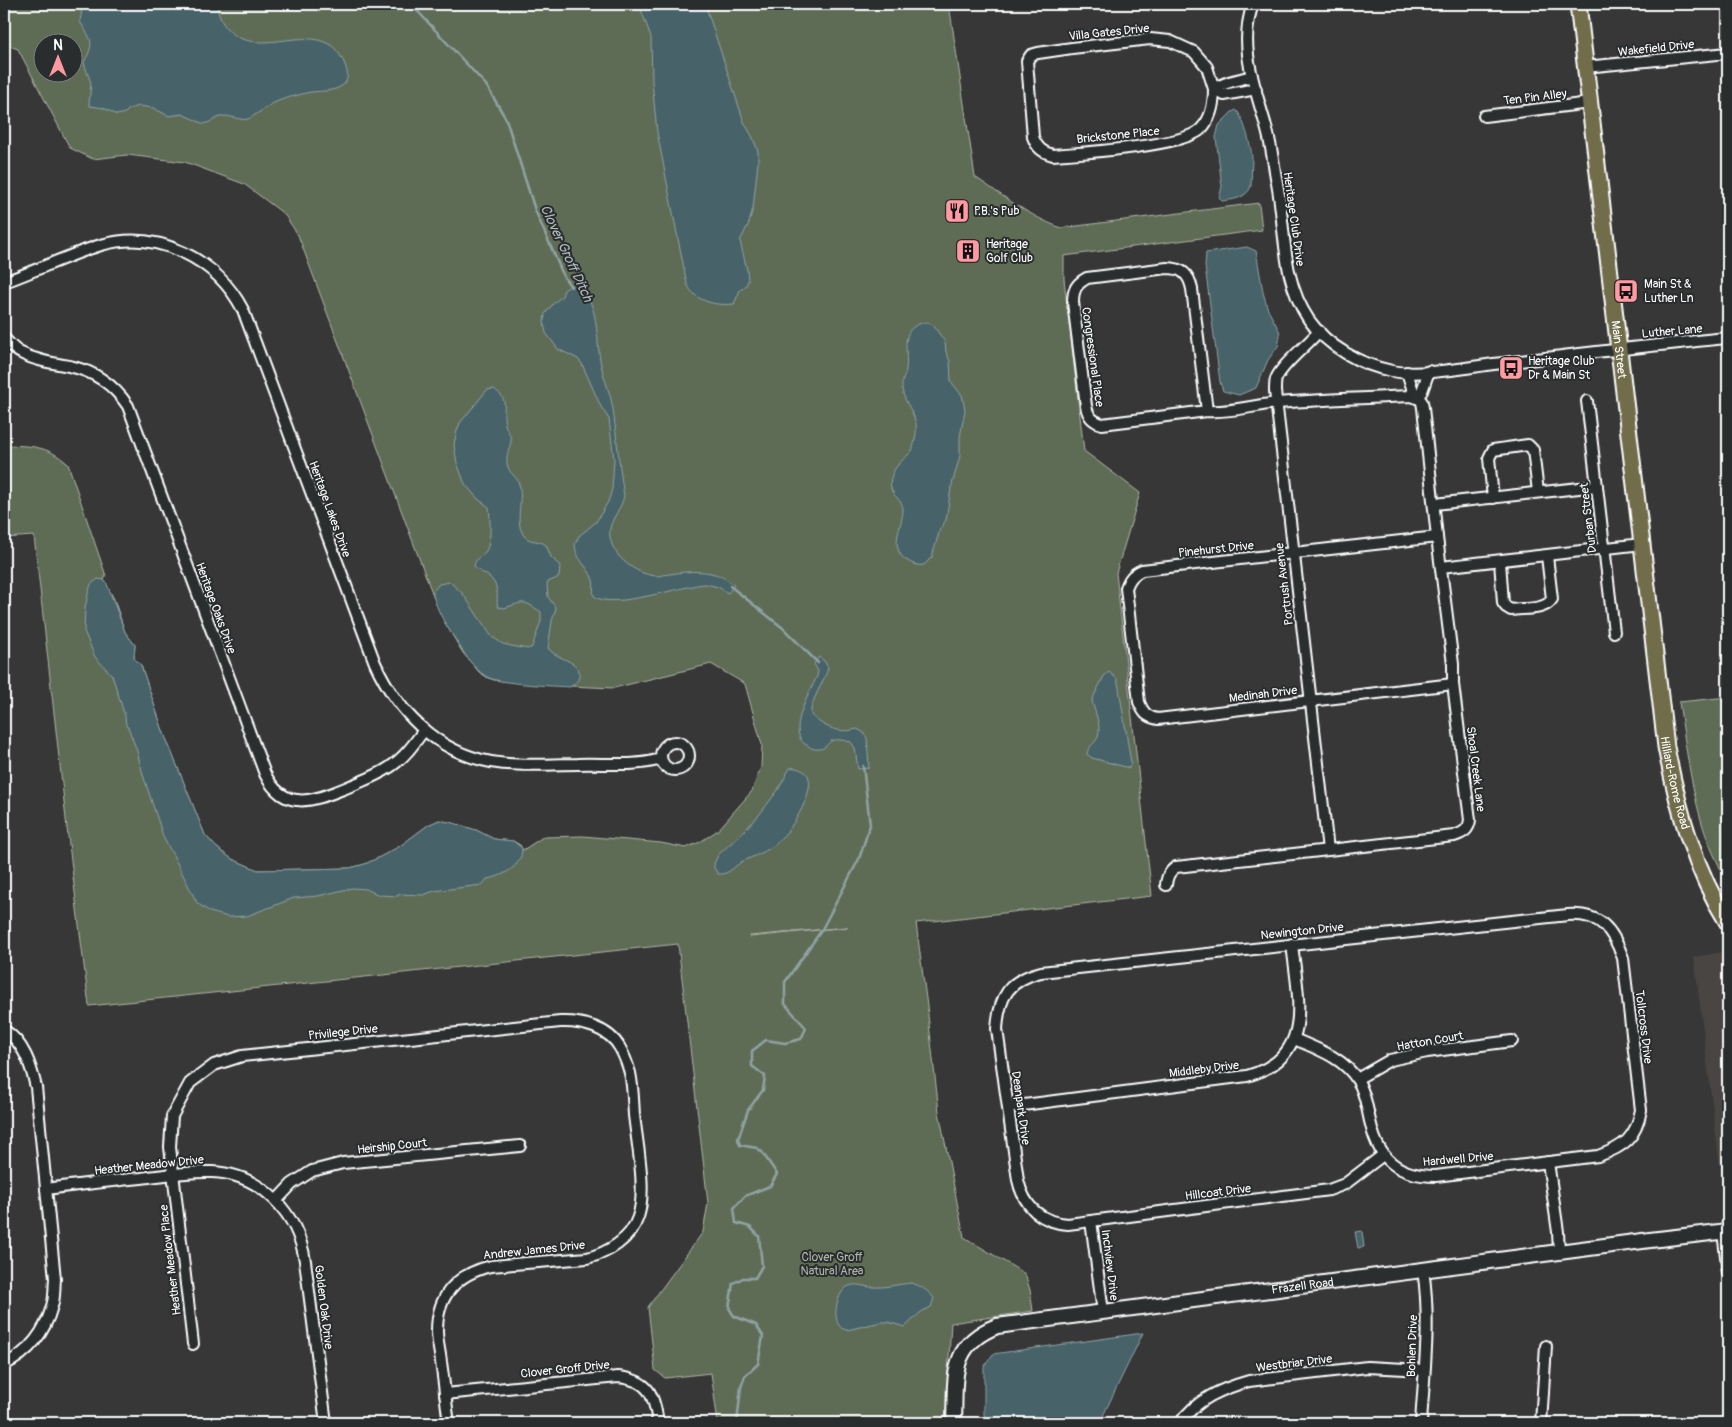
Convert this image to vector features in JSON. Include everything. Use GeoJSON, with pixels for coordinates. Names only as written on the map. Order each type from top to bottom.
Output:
{"type":"FeatureCollection","features":[{"type":"Feature","properties":{"kind":"main road","name":"Main Street"},"geometry":{"type":"LineString","coordinates":[[1578,4],[1652,634]]}},
{"type":"Feature","properties":{"kind":"main road","name":"Hilliard-Rome Road"},"geometry":{"type":"LineString","coordinates":[[1652,634],[1666,747],[1680,810],[1694,853],[1709,888],[1728,923]]}},
{"type":"Feature","properties":{"kind":"street","name":"Heritage Club Drive"},"geometry":{"type":"LineString","coordinates":[[1253,4],[1246,29],[1248,55],[1269,137],[1279,192],[1286,263],[1301,306],[1319,331],[1358,360],[1374,367],[1394,372],[1429,371],[1619,348]]}},
{"type":"Feature","properties":{"kind":"street","name":"Villa Gates Drive"},"geometry":{"type":"LineString","coordinates":[[1030,104],[1027,60],[1031,55],[1150,39],[1170,41],[1194,52],[1207,67],[1214,89]]}},
{"type":"Feature","properties":{"kind":"street","name":"Wakefield Drive"},"geometry":{"type":"LineString","coordinates":[[1586,67],[1728,53]]}},
{"type":"Feature","properties":{"kind":"street"},"geometry":{"type":"LineString","coordinates":[[1252,76],[1222,83],[1214,89],[1224,95],[1256,89]]}},
{"type":"Feature","properties":{"kind":"street","name":"Brickstone Place"},"geometry":{"type":"LineString","coordinates":[[1030,104],[1033,137],[1037,146],[1044,152],[1053,155],[1169,142],[1192,136],[1201,130],[1207,120],[1214,104],[1214,89]]}},
{"type":"Feature","properties":{"kind":"street","name":"Ten Pin Alley"},"geometry":{"type":"LineString","coordinates":[[1484,116],[1590,103]]}},
{"type":"Feature","properties":{"kind":"street","name":"Heritage Lakes Drive"},"geometry":{"type":"LineString","coordinates":[[4,282],[102,245],[138,241],[166,246],[188,254],[208,266],[224,282],[239,302],[247,320],[374,663],[396,701],[407,714],[424,730],[446,746],[489,762],[634,763],[662,760]]}},
{"type":"Feature","properties":{"kind":"street","name":"Congressional Place"},"geometry":{"type":"LineString","coordinates":[[1207,411],[1192,289],[1186,273],[1177,268],[1166,268],[1087,278],[1078,283],[1073,292],[1073,302],[1086,406],[1088,414],[1094,421],[1102,424],[1207,411],[1217,412],[1276,403],[1412,396],[1417,398]]}},
{"type":"Feature","properties":{"kind":"street","name":"Portrush Avenue"},"geometry":{"type":"LineString","coordinates":[[1319,331],[1299,354],[1285,364],[1276,379],[1275,391],[1328,850]]}},
{"type":"Feature","properties":{"kind":"street","name":"Heritage Oaks Drive"},"geometry":{"type":"LineString","coordinates":[[4,338],[19,352],[38,360],[82,369],[95,375],[112,386],[128,406],[261,765],[270,784],[278,792],[287,798],[297,801],[308,801],[369,778],[390,767],[409,750],[424,730]]}},
{"type":"Feature","properties":{"kind":"street","name":"Luther Lane"},"geometry":{"type":"LineString","coordinates":[[1619,348],[1728,338]]}},
{"type":"Feature","properties":{"kind":"street"},"geometry":{"type":"LineString","coordinates":[[1417,398],[1422,391],[1429,371]]}},
{"type":"Feature","properties":{"kind":"street","name":"Shoal Creek Lane"},"geometry":{"type":"LineString","coordinates":[[1166,885],[1166,877],[1176,867],[1454,836],[1463,833],[1470,826],[1423,408],[1422,402],[1417,398],[1407,372]]}},
{"type":"Feature","properties":{"kind":"street","name":"Durban Street"},"geometry":{"type":"LineString","coordinates":[[1587,401],[1614,632]]}},
{"type":"Feature","properties":{"kind":"street"},"geometry":{"type":"LineString","coordinates":[[1492,498],[1490,453],[1493,450],[1528,445],[1533,450],[1538,492]]}},
{"type":"Feature","properties":{"kind":"street"},"geometry":{"type":"LineString","coordinates":[[1434,504],[1597,486]]}},
{"type":"Feature","properties":{"kind":"street","name":"Pinehurst Drive"},"geometry":{"type":"LineString","coordinates":[[1133,648],[1126,588],[1129,579],[1142,570],[1437,537]]}},
{"type":"Feature","properties":{"kind":"street"},"geometry":{"type":"LineString","coordinates":[[1441,567],[1642,544]]}},
{"type":"Feature","properties":{"kind":"street"},"geometry":{"type":"LineString","coordinates":[[1500,561],[1503,603],[1506,608],[1511,610],[1549,604],[1552,599],[1547,556]]}},
{"type":"Feature","properties":{"kind":"street","name":"Medinah Drive"},"geometry":{"type":"LineString","coordinates":[[1133,648],[1139,702],[1143,713],[1149,718],[1158,719],[1453,684]]}},
{"type":"Feature","properties":{"kind":"street","name":"Newington Drive"},"geometry":{"type":"LineString","coordinates":[[1008,990],[1018,981],[1029,975],[1041,972],[1292,944],[1568,915],[1589,917],[1603,924]]}},
{"type":"Feature","properties":{"kind":"street","name":"Tollcross Drive"},"geometry":{"type":"LineString","coordinates":[[1603,924],[1610,930],[1616,940],[1624,968],[1641,1110],[1637,1128],[1631,1136]]}},
{"type":"Feature","properties":{"kind":"street","name":"Middleby Drive"},"geometry":{"type":"LineString","coordinates":[[1008,1107],[1246,1076],[1263,1071],[1282,1058],[1294,1040],[1299,1010],[1292,944]]}},
{"type":"Feature","properties":{"kind":"street","name":"Deanpark Drive"},"geometry":{"type":"LineString","coordinates":[[1008,990],[1001,1000],[998,1014],[998,1029],[1020,1191],[1031,1209],[1047,1220]]}},
{"type":"Feature","properties":{"kind":"street","name":"Privilege Drive"},"geometry":{"type":"LineString","coordinates":[[173,1174],[170,1147],[172,1116],[190,1083],[214,1065],[242,1056],[560,1022],[575,1022],[600,1029]]}},
{"type":"Feature","properties":{"kind":"street","name":"Andrew James Drive"},"geometry":{"type":"LineString","coordinates":[[449,1423],[437,1332],[438,1316],[442,1301],[451,1287],[475,1269],[601,1255],[624,1241],[638,1218],[642,1191],[630,1073],[620,1048],[611,1037],[600,1029]]}},
{"type":"Feature","properties":{"kind":"street"},"geometry":{"type":"LineString","coordinates":[[4,1030],[22,1048],[31,1066],[36,1087],[55,1279],[52,1306],[42,1330],[32,1345],[15,1360],[4,1366]]}},
{"type":"Feature","properties":{"kind":"street","name":"Hardwell Drive"},"geometry":{"type":"LineString","coordinates":[[1294,1040],[1336,1058],[1357,1079],[1364,1092],[1374,1139],[1383,1155],[1394,1166],[1420,1176],[1436,1176],[1598,1156],[1616,1149],[1631,1136]]}},
{"type":"Feature","properties":{"kind":"street","name":"Hatton Court"},"geometry":{"type":"LineString","coordinates":[[1357,1079],[1390,1060],[1427,1052],[1512,1040]]}},
{"type":"Feature","properties":{"kind":"street","name":"Heirship Court"},"geometry":{"type":"LineString","coordinates":[[277,1200],[292,1184],[312,1171],[343,1163],[520,1146]]}},
{"type":"Feature","properties":{"kind":"street","name":"Hillcoat Drive"},"geometry":{"type":"LineString","coordinates":[[1047,1220],[1068,1224],[1329,1190],[1345,1184],[1383,1155]]}},
{"type":"Feature","properties":{"kind":"street"},"geometry":{"type":"LineString","coordinates":[[1548,1162],[1559,1252]]}},
{"type":"Feature","properties":{"kind":"street","name":"Heather Meadow Drive"},"geometry":{"type":"LineString","coordinates":[[46,1189],[173,1174],[214,1172],[237,1176],[259,1186],[277,1200]]}},
{"type":"Feature","properties":{"kind":"street","name":"Heather Meadow Place"},"geometry":{"type":"LineString","coordinates":[[173,1174],[193,1344]]}},
{"type":"Feature","properties":{"kind":"street","name":"Golden Oak Drive"},"geometry":{"type":"LineString","coordinates":[[277,1200],[292,1220],[301,1238],[306,1261],[326,1423]]}},
{"type":"Feature","properties":{"kind":"street","name":"Inchview Drive"},"geometry":{"type":"LineString","coordinates":[[1091,1221],[1103,1312]]}},
{"type":"Feature","properties":{"kind":"street"},"geometry":{"type":"LineString","coordinates":[[1726,1232],[1728,1273]]}},
{"type":"Feature","properties":{"kind":"street","name":"Frazell Road"},"geometry":{"type":"LineString","coordinates":[[954,1423],[956,1369],[961,1353],[971,1340],[983,1331],[997,1326],[1559,1252],[1726,1232]]}},
{"type":"Feature","properties":{"kind":"street","name":"Bohlen Drive"},"geometry":{"type":"LineString","coordinates":[[1421,1423],[1426,1343],[1426,1286],[1423,1270]]}},
{"type":"Feature","properties":{"kind":"street"},"geometry":{"type":"LineString","coordinates":[[1541,1423],[1546,1346]]}},
{"type":"Feature","properties":{"kind":"street","name":"Westbriar Drive"},"geometry":{"type":"LineString","coordinates":[[1180,1423],[1198,1403],[1213,1393],[1249,1381],[1367,1367],[1424,1370]]}},
{"type":"Feature","properties":{"kind":"street","name":"Clover Groff Drive"},"geometry":{"type":"LineString","coordinates":[[445,1394],[618,1377],[630,1378],[642,1383],[650,1392],[658,1423]]}},
{"type":"Feature","properties":{"kind":"shaded area"},"geometry":{"type":"Polygon","coordinates":[[[1728,951],[1728,1226],[1722,1227],[1724,1212],[1721,1176],[1694,957],[1728,951]]]}},
{"type":"Feature","properties":{"kind":"green space","name":"Heritage Golf Club"},"geometry":{"type":"Polygon","coordinates":[[[4,4],[949,4],[975,177],[1016,205],[1038,218],[1061,228],[1259,203],[1262,230],[1064,256],[1064,279],[1084,451],[1140,493],[1116,573],[1152,896],[916,923],[939,1112],[964,1237],[1025,1274],[1030,1290],[1033,1311],[951,1323],[945,1423],[718,1423],[711,1373],[665,1378],[655,1370],[648,1307],[703,1232],[708,1203],[678,944],[89,1006],[34,536],[4,538],[4,445],[31,446],[46,450],[68,464],[106,576],[104,580],[114,599],[125,632],[135,645],[134,658],[141,665],[163,731],[205,835],[216,847],[232,859],[258,870],[350,868],[365,864],[400,846],[428,825],[439,820],[476,830],[494,839],[513,841],[520,845],[523,850],[543,837],[583,836],[661,843],[686,848],[700,842],[718,830],[752,791],[761,767],[762,745],[745,684],[711,664],[614,688],[545,685],[494,680],[479,672],[463,653],[437,606],[298,235],[284,214],[244,184],[185,162],[127,155],[93,159],[70,148],[35,82],[82,82],[82,32],[32,32],[32,76],[18,49],[4,44],[4,4]],[[848,927],[750,936],[750,937],[848,927]]]}},
{"type":"Feature","properties":{"kind":"green space"},"geometry":{"type":"Polygon","coordinates":[[[1728,697],[1728,884],[1701,820],[1691,776],[1679,702],[1728,697]]]}},
{"type":"Feature","properties":{"kind":"water"},"geometry":{"type":"Polygon","coordinates":[[[83,4],[217,4],[221,21],[228,30],[242,39],[264,42],[308,39],[319,40],[329,44],[337,51],[344,63],[347,76],[346,81],[339,88],[306,93],[278,101],[248,119],[225,116],[204,124],[182,114],[169,116],[153,108],[139,106],[117,115],[104,108],[90,106],[89,104],[91,83],[84,63],[91,43],[80,21],[83,4]]]}},
{"type":"Feature","properties":{"kind":"water"},"geometry":{"type":"Polygon","coordinates":[[[639,4],[705,4],[744,122],[758,151],[753,208],[749,223],[740,241],[748,281],[745,287],[740,290],[734,304],[707,302],[695,295],[687,284],[657,132],[652,81],[651,37],[639,4]]]}},
{"type":"Feature","properties":{"kind":"water"},"geometry":{"type":"Polygon","coordinates":[[[1236,110],[1244,125],[1250,147],[1252,158],[1251,186],[1243,196],[1222,201],[1219,198],[1222,187],[1216,137],[1219,125],[1236,110]]]}},
{"type":"Feature","properties":{"kind":"water"},"geometry":{"type":"Polygon","coordinates":[[[1247,247],[1256,251],[1268,310],[1279,330],[1280,336],[1278,346],[1268,360],[1256,388],[1239,395],[1223,391],[1220,382],[1205,266],[1206,253],[1247,247]]]}},
{"type":"Feature","properties":{"kind":"water"},"geometry":{"type":"Polygon","coordinates":[[[575,283],[589,300],[593,310],[601,365],[613,409],[624,496],[610,528],[613,546],[617,554],[624,561],[640,572],[657,576],[687,572],[707,572],[725,579],[734,585],[728,593],[718,587],[706,584],[615,601],[603,600],[594,596],[593,580],[577,554],[575,544],[579,536],[596,522],[608,502],[612,489],[614,460],[609,419],[601,407],[582,364],[578,359],[558,349],[546,333],[544,323],[545,314],[562,296],[564,290],[575,283]]]}},
{"type":"Feature","properties":{"kind":"water"},"geometry":{"type":"Polygon","coordinates":[[[927,322],[933,325],[945,342],[946,352],[950,361],[951,382],[962,395],[965,410],[960,437],[960,456],[951,488],[946,520],[940,529],[932,557],[924,565],[919,565],[906,560],[898,549],[897,543],[903,509],[890,484],[894,470],[912,451],[916,436],[915,420],[904,397],[902,388],[907,361],[906,340],[911,329],[927,322]]]}},
{"type":"Feature","properties":{"kind":"water"},"geometry":{"type":"Polygon","coordinates":[[[494,389],[504,401],[504,419],[511,439],[507,464],[519,484],[519,518],[522,531],[527,539],[546,545],[551,557],[560,566],[559,577],[547,584],[548,597],[556,608],[548,648],[554,654],[571,662],[578,668],[578,679],[570,687],[514,683],[487,677],[465,655],[442,618],[433,595],[433,591],[439,584],[450,582],[463,594],[492,637],[503,644],[511,646],[528,649],[532,647],[541,621],[541,612],[526,603],[504,608],[498,607],[497,590],[493,581],[474,567],[476,561],[488,547],[490,530],[489,507],[478,499],[465,484],[457,463],[454,445],[460,423],[487,390],[494,389]]]}},
{"type":"Feature","properties":{"kind":"water"},"geometry":{"type":"Polygon","coordinates":[[[98,579],[104,580],[107,584],[125,632],[135,645],[134,658],[141,665],[163,731],[205,835],[216,847],[232,859],[258,870],[350,868],[380,857],[400,846],[428,825],[439,820],[476,830],[494,839],[513,841],[522,848],[519,860],[510,870],[499,876],[487,879],[482,885],[434,891],[423,895],[379,895],[366,889],[352,888],[318,896],[294,898],[247,916],[228,917],[210,912],[197,903],[164,839],[137,751],[126,726],[125,716],[112,675],[95,657],[84,631],[88,594],[91,584],[98,579]]]}},
{"type":"Feature","properties":{"kind":"water"},"geometry":{"type":"Polygon","coordinates":[[[819,657],[828,668],[812,704],[811,715],[832,729],[844,731],[857,729],[863,732],[867,738],[869,768],[858,769],[855,748],[851,742],[833,740],[823,748],[813,749],[801,740],[798,732],[798,723],[817,676],[818,671],[814,664],[819,657]]]}},
{"type":"Feature","properties":{"kind":"water"},"geometry":{"type":"Polygon","coordinates":[[[1109,672],[1117,679],[1119,688],[1131,763],[1129,768],[1092,758],[1087,754],[1097,739],[1099,732],[1092,700],[1104,676],[1109,672]]]}},
{"type":"Feature","properties":{"kind":"water"},"geometry":{"type":"Polygon","coordinates":[[[790,768],[805,772],[809,778],[809,787],[807,797],[790,829],[778,842],[760,854],[741,862],[728,872],[718,874],[714,864],[718,855],[759,815],[778,790],[790,768]]]}},
{"type":"Feature","properties":{"kind":"water"},"geometry":{"type":"Polygon","coordinates":[[[1362,1231],[1364,1247],[1358,1248],[1355,1232],[1362,1231]]]}},
{"type":"Feature","properties":{"kind":"water"},"geometry":{"type":"Polygon","coordinates":[[[911,1283],[918,1285],[934,1298],[931,1307],[921,1312],[905,1327],[881,1322],[847,1330],[838,1324],[836,1317],[837,1302],[840,1295],[849,1286],[882,1287],[911,1283]]]}},
{"type":"Feature","properties":{"kind":"water"},"geometry":{"type":"Polygon","coordinates":[[[1143,1333],[1100,1422],[993,1423],[984,1415],[984,1367],[993,1354],[1143,1333]]]}},
{"type":"Feature","properties":{"kind":"waterway","name":"Clover Groff Ditch"},"geometry":{"type":"LineString","coordinates":[[411,4],[486,85],[506,119],[535,210],[564,277],[571,287]]}},
{"type":"Feature","properties":{"kind":"waterway","name":"Clover Groff Ditch"},"geometry":{"type":"LineString","coordinates":[[730,586],[783,628],[818,663]]}},
{"type":"Feature","properties":{"kind":"waterway"},"geometry":{"type":"LineString","coordinates":[[737,1423],[741,1387],[745,1376],[758,1364],[763,1336],[756,1325],[734,1316],[729,1308],[733,1283],[743,1278],[755,1278],[762,1266],[759,1236],[750,1227],[736,1223],[734,1208],[745,1196],[770,1186],[777,1174],[762,1152],[757,1148],[740,1145],[738,1139],[748,1110],[763,1090],[765,1076],[752,1066],[752,1051],[766,1040],[785,1043],[801,1039],[806,1028],[785,1004],[785,982],[821,931],[859,859],[870,825],[863,766]]}},
{"type":"Feature","properties":{"kind":"place","name":"P.B.'s Pub"},"geometry":{"type":"Point","coordinates":[957,211]}},
{"type":"Feature","properties":{"kind":"place","name":"Heritage Golf Club"},"geometry":{"type":"Point","coordinates":[968,251]}},
{"type":"Feature","properties":{"kind":"place","name":"Main St & Luther Ln"},"geometry":{"type":"Point","coordinates":[1626,291]}},
{"type":"Feature","properties":{"kind":"place","name":"Heritage Club Dr & Main St"},"geometry":{"type":"Point","coordinates":[1511,368]}},
{"type":"Feature","properties":{"kind":"park label","name":"Clover Groff Natural Area"},"geometry":{"type":"Point","coordinates":[832,1264]}}]}
